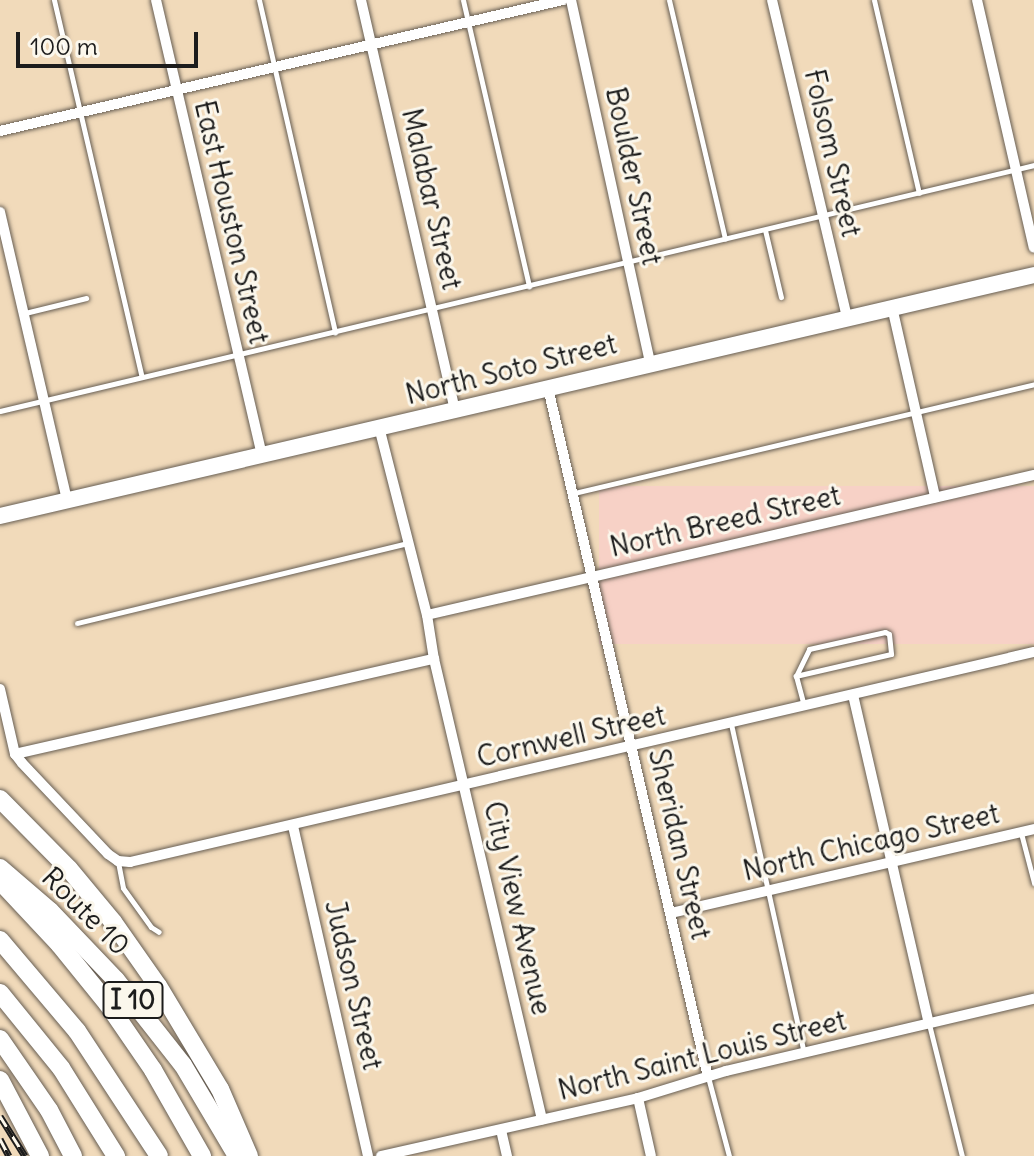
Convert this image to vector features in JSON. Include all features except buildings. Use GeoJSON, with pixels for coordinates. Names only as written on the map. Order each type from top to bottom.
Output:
{"type":"FeatureCollection","features":[{"type":"Feature","properties":{"kind":"highway"},"geometry":{"type":"LineString","coordinates":[[0,799],[87,890],[167,999],[220,1089],[249,1156]]}},
{"type":"Feature","properties":{"kind":"highway","name":"Route 10"},"geometry":{"type":"LineString","coordinates":[[0,868],[50,911],[116,980],[183,1065],[237,1156]]}},
{"type":"Feature","properties":{"kind":"highway"},"geometry":{"type":"LineString","coordinates":[[0,881],[60,945],[107,1003],[153,1070],[202,1156]]}},
{"type":"Feature","properties":{"kind":"highway"},"geometry":{"type":"LineString","coordinates":[[0,940],[77,1031],[159,1156]]}},
{"type":"Feature","properties":{"kind":"highway"},"geometry":{"type":"LineString","coordinates":[[0,993],[61,1068],[116,1156]]}},
{"type":"Feature","properties":{"kind":"highway"},"geometry":{"type":"LineString","coordinates":[[0,1039],[49,1110],[70,1152]]}},
{"type":"Feature","properties":{"kind":"highway"},"geometry":{"type":"LineString","coordinates":[[0,1080],[21,1114],[40,1156]]}},
{"type":"Feature","properties":{"kind":"main road","name":"North Soto Street"},"geometry":{"type":"LineString","coordinates":[[0,516],[650,362],[1034,275]]}},
{"type":"Feature","properties":{"kind":"street","name":"East Houston Street"},"geometry":{"type":"LineString","coordinates":[[156,0],[262,455]]}},
{"type":"Feature","properties":{"kind":"street","name":"Malabar Street"},"geometry":{"type":"LineString","coordinates":[[361,0],[455,409]]}},
{"type":"Feature","properties":{"kind":"street"},"geometry":{"type":"LineString","coordinates":[[0,131],[563,0]]}},
{"type":"Feature","properties":{"kind":"street","name":"Boulder Street"},"geometry":{"type":"LineString","coordinates":[[571,0],[650,362]]}},
{"type":"Feature","properties":{"kind":"street","name":"Folsom Street"},"geometry":{"type":"LineString","coordinates":[[772,0],[847,317]]}},
{"type":"Feature","properties":{"kind":"street"},"geometry":{"type":"LineString","coordinates":[[977,0],[1016,169],[1028,198],[1034,248]]}},
{"type":"Feature","properties":{"kind":"street"},"geometry":{"type":"LineString","coordinates":[[0,212],[67,501]]}},
{"type":"Feature","properties":{"kind":"street"},"geometry":{"type":"LineString","coordinates":[[892,307],[935,497]]}},
{"type":"Feature","properties":{"kind":"street","name":"Sheridan Street"},"geometry":{"type":"LineString","coordinates":[[548,388],[708,1077]]}},
{"type":"Feature","properties":{"kind":"street","name":"City View Avenue"},"geometry":{"type":"LineString","coordinates":[[379,427],[427,615],[434,659],[542,1120]]}},
{"type":"Feature","properties":{"kind":"street","name":"North Breed Street"},"geometry":{"type":"LineString","coordinates":[[427,615],[1034,475]]}},
{"type":"Feature","properties":{"kind":"street","name":"Cornwell Street"},"geometry":{"type":"LineString","coordinates":[[118,861],[130,862],[293,826],[1034,652]]}},
{"type":"Feature","properties":{"kind":"street"},"geometry":{"type":"LineString","coordinates":[[15,754],[434,659]]}},
{"type":"Feature","properties":{"kind":"street"},"geometry":{"type":"LineString","coordinates":[[0,689],[15,754],[118,861]]}},
{"type":"Feature","properties":{"kind":"street"},"geometry":{"type":"LineString","coordinates":[[853,695],[929,1023]]}},
{"type":"Feature","properties":{"kind":"street","name":"Judson Street"},"geometry":{"type":"LineString","coordinates":[[293,826],[368,1156]]}},
{"type":"Feature","properties":{"kind":"street","name":"North Chicago Street"},"geometry":{"type":"LineString","coordinates":[[671,913],[1034,829]]}},
{"type":"Feature","properties":{"kind":"street","name":"North Saint Louis Street"},"geometry":{"type":"LineString","coordinates":[[381,1156],[638,1098],[804,1052],[1034,999]]}},
{"type":"Feature","properties":{"kind":"street"},"geometry":{"type":"LineString","coordinates":[[638,1098],[651,1156]]}},
{"type":"Feature","properties":{"kind":"street"},"geometry":{"type":"LineString","coordinates":[[501,1130],[507,1156]]}},
{"type":"Feature","properties":{"kind":"lane"},"geometry":{"type":"LineString","coordinates":[[54,0],[142,377]]}},
{"type":"Feature","properties":{"kind":"lane"},"geometry":{"type":"LineString","coordinates":[[259,0],[335,332]]}},
{"type":"Feature","properties":{"kind":"lane"},"geometry":{"type":"LineString","coordinates":[[463,0],[529,287]]}},
{"type":"Feature","properties":{"kind":"lane"},"geometry":{"type":"LineString","coordinates":[[669,0],[725,239]]}},
{"type":"Feature","properties":{"kind":"lane"},"geometry":{"type":"LineString","coordinates":[[874,0],[919,193]]}},
{"type":"Feature","properties":{"kind":"lane"},"geometry":{"type":"LineString","coordinates":[[0,411],[1034,165]]}},
{"type":"Feature","properties":{"kind":"lane"},"geometry":{"type":"LineString","coordinates":[[765,230],[781,297]]}},
{"type":"Feature","properties":{"kind":"lane"},"geometry":{"type":"LineString","coordinates":[[24,314],[86,298]]}},
{"type":"Feature","properties":{"kind":"lane"},"geometry":{"type":"LineString","coordinates":[[573,494],[1034,384]]}},
{"type":"Feature","properties":{"kind":"lane"},"geometry":{"type":"LineString","coordinates":[[77,623],[409,543]]}},
{"type":"Feature","properties":{"kind":"lane"},"geometry":{"type":"LineString","coordinates":[[796,676],[891,654],[889,634],[885,632],[809,649],[796,676],[804,706]]}},
{"type":"Feature","properties":{"kind":"lane"},"geometry":{"type":"LineString","coordinates":[[731,724],[804,1052]]}},
{"type":"Feature","properties":{"kind":"lane"},"geometry":{"type":"LineString","coordinates":[[1021,833],[1034,883]]}},
{"type":"Feature","properties":{"kind":"lane"},"geometry":{"type":"LineString","coordinates":[[118,861],[123,888],[151,927],[159,932]]}},
{"type":"Feature","properties":{"kind":"lane"},"geometry":{"type":"LineString","coordinates":[[929,1023],[962,1156]]}},
{"type":"Feature","properties":{"kind":"lane"},"geometry":{"type":"LineString","coordinates":[[708,1077],[729,1156]]}},
{"type":"Feature","properties":{"kind":"lane"},"geometry":{"type":"LineString","coordinates":[[21,1114],[48,1156]]}},
{"type":"Feature","properties":{"kind":"shaded area"},"geometry":{"type":"Polygon","coordinates":[[[599,486],[1034,486],[1034,644],[599,644],[599,486]]]}},
{"type":"Feature","properties":{"kind":"railway"},"geometry":{"type":"LineString","coordinates":[[0,1116],[25,1156]]}},
{"type":"Feature","properties":{"kind":"railway"},"geometry":{"type":"LineString","coordinates":[[0,1139],[9,1156]]}}]}
